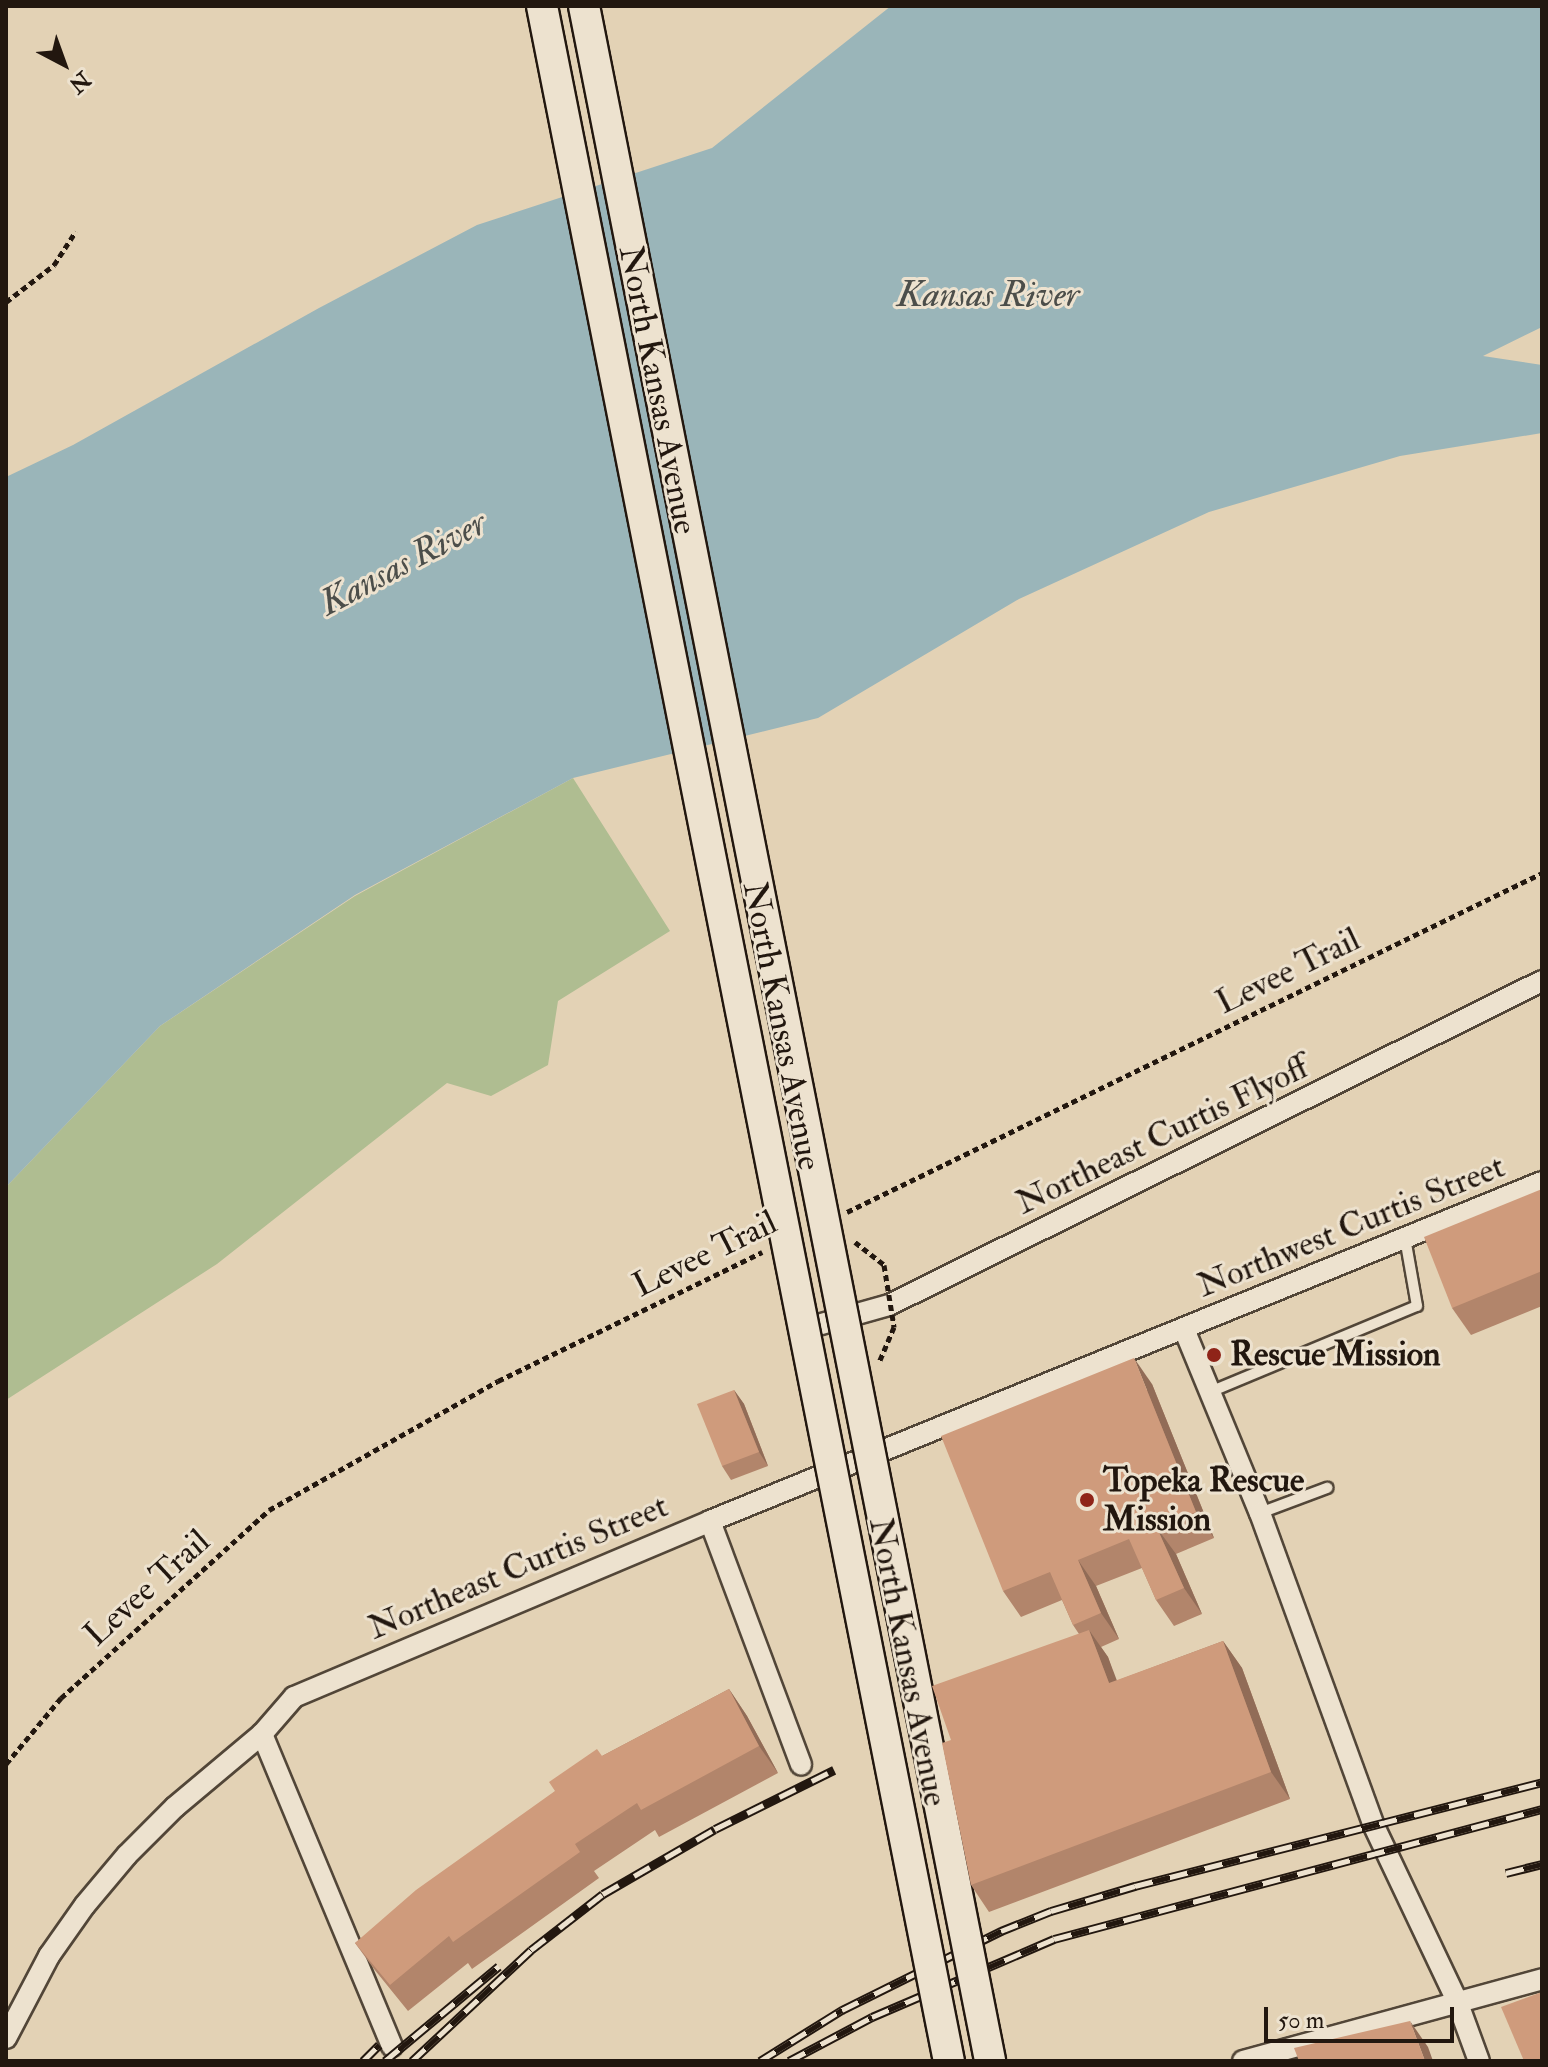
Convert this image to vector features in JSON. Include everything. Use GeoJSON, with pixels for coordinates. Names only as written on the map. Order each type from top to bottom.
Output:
{"type":"FeatureCollection","features":[{"type":"Feature","properties":{"kind":"main road","name":"North Kansas Avenue"},"geometry":{"type":"LineString","coordinates":[[542,6],[949,2061]]}},
{"type":"Feature","properties":{"kind":"main road","name":"North Kansas Avenue"},"geometry":{"type":"LineString","coordinates":[[584,6],[990,2061]]}},
{"type":"Feature","properties":{"kind":"street","name":"Northeast Curtis Flyoff"},"geometry":{"type":"LineString","coordinates":[[804,1329],[889,1305],[1542,981]]}},
{"type":"Feature","properties":{"kind":"street","name":"Northwest Curtis Street"},"geometry":{"type":"LineString","coordinates":[[1184,1329],[1542,1182]]}},
{"type":"Feature","properties":{"kind":"street"},"geometry":{"type":"LineString","coordinates":[[1184,1329],[1260,1513],[1373,1824],[1457,2001],[1479,2061]]}},
{"type":"Feature","properties":{"kind":"street","name":"Northeast Curtis Street"},"geometry":{"type":"LineString","coordinates":[[6,2038],[49,1956],[85,1905],[127,1855],[175,1807],[262,1734],[294,1697],[710,1521],[1184,1329]]}},
{"type":"Feature","properties":{"kind":"street"},"geometry":{"type":"LineString","coordinates":[[710,1521],[801,1765]]}},
{"type":"Feature","properties":{"kind":"street"},"geometry":{"type":"LineString","coordinates":[[262,1734],[392,2046]]}},
{"type":"Feature","properties":{"kind":"street"},"geometry":{"type":"LineString","coordinates":[[1243,2061],[1542,1979]]}},
{"type":"Feature","properties":{"kind":"lane"},"geometry":{"type":"LineString","coordinates":[[1210,1392],[1417,1306],[1405,1238]]}},
{"type":"Feature","properties":{"kind":"lane"},"geometry":{"type":"LineString","coordinates":[[1260,1513],[1327,1488]]}},
{"type":"Feature","properties":{"kind":"path"},"geometry":{"type":"LineString","coordinates":[[6,302],[54,265],[76,231]]}},
{"type":"Feature","properties":{"kind":"path","name":"Levee Trail"},"geometry":{"type":"LineString","coordinates":[[839,1216],[1542,873]]}},
{"type":"Feature","properties":{"kind":"path","name":"Levee Trail"},"geometry":{"type":"LineString","coordinates":[[6,1764],[61,1698],[269,1510],[498,1381],[768,1249]]}},
{"type":"Feature","properties":{"kind":"green space"},"geometry":{"type":"Polygon","coordinates":[[[573,778],[670,931],[558,1001],[548,1065],[491,1096],[447,1083],[217,1264],[6,1400],[6,1187],[160,1026],[355,896],[573,778]]]}},
{"type":"Feature","properties":{"kind":"water","name":"Kansas River"},"geometry":{"type":"Polygon","coordinates":[[[891,6],[1542,6],[1542,327],[1483,356],[1542,365],[1542,433],[1400,456],[1209,512],[1019,599],[818,718],[573,778],[355,895],[160,1026],[6,1187],[6,477],[73,445],[319,308],[477,225],[712,148],[891,6]]]}},
{"type":"Feature","properties":{"kind":"building"},"geometry":{"type":"Polygon","coordinates":[[[1542,1189],[1542,1271],[1452,1308],[1424,1237],[1542,1189]]]}},
{"type":"Feature","properties":{"kind":"building","name":"Topeka Rescue Mission"},"geometry":{"type":"Polygon","coordinates":[[[1134,1358],[1196,1512],[1157,1528],[1184,1588],[1156,1600],[1129,1539],[1078,1560],[1101,1613],[1073,1625],[1050,1572],[1003,1591],[941,1436],[1134,1358]]]}},
{"type":"Feature","properties":{"kind":"building"},"geometry":{"type":"Polygon","coordinates":[[[734,1390],[759,1452],[722,1466],[697,1404],[734,1390]]]}},
{"type":"Feature","properties":{"kind":"building"},"geometry":{"type":"Polygon","coordinates":[[[1089,1630],[1109,1683],[1223,1641],[1271,1772],[971,1885],[942,1743],[951,1740],[932,1686],[1089,1630]]]}},
{"type":"Feature","properties":{"kind":"building"},"geometry":{"type":"Polygon","coordinates":[[[729,1689],[759,1746],[641,1810],[637,1803],[575,1844],[580,1852],[453,1942],[449,1936],[390,1985],[355,1943],[416,1890],[555,1791],[549,1782],[597,1749],[602,1756],[729,1689]]]}},
{"type":"Feature","properties":{"kind":"building"},"geometry":{"type":"Polygon","coordinates":[[[1542,1992],[1542,2061],[1524,2061],[1501,2007],[1542,1992]]]}},
{"type":"Feature","properties":{"kind":"building"},"geometry":{"type":"Polygon","coordinates":[[[1410,2021],[1425,2061],[1299,2061],[1294,2048],[1410,2021]]]}},
{"type":"Feature","properties":{"kind":"railway"},"geometry":{"type":"LineString","coordinates":[[412,2061],[531,1950],[603,1894],[715,1829],[834,1770]]}},
{"type":"Feature","properties":{"kind":"railway"},"geometry":{"type":"LineString","coordinates":[[760,2061],[842,2010],[1001,1931],[1051,1911],[1135,1886],[1542,1782]]}},
{"type":"Feature","properties":{"kind":"railway"},"geometry":{"type":"LineString","coordinates":[[789,2061],[872,2017],[1054,1939],[1542,1809]]}},
{"type":"Feature","properties":{"kind":"railway"},"geometry":{"type":"LineString","coordinates":[[1506,1873],[1542,1864]]}},
{"type":"Feature","properties":{"kind":"railway"},"geometry":{"type":"LineString","coordinates":[[385,2061],[499,1966]]}},
{"type":"Feature","properties":{"kind":"railway"},"geometry":{"type":"LineString","coordinates":[[363,2061],[379,2045]]}},
{"type":"Feature","properties":{"kind":"place","name":"Rescue Mission"},"geometry":{"type":"Point","coordinates":[1214,1355]}},
{"type":"Feature","properties":{"kind":"place","name":"Topeka Rescue Mission"},"geometry":{"type":"Point","coordinates":[1087,1500]}}]}
